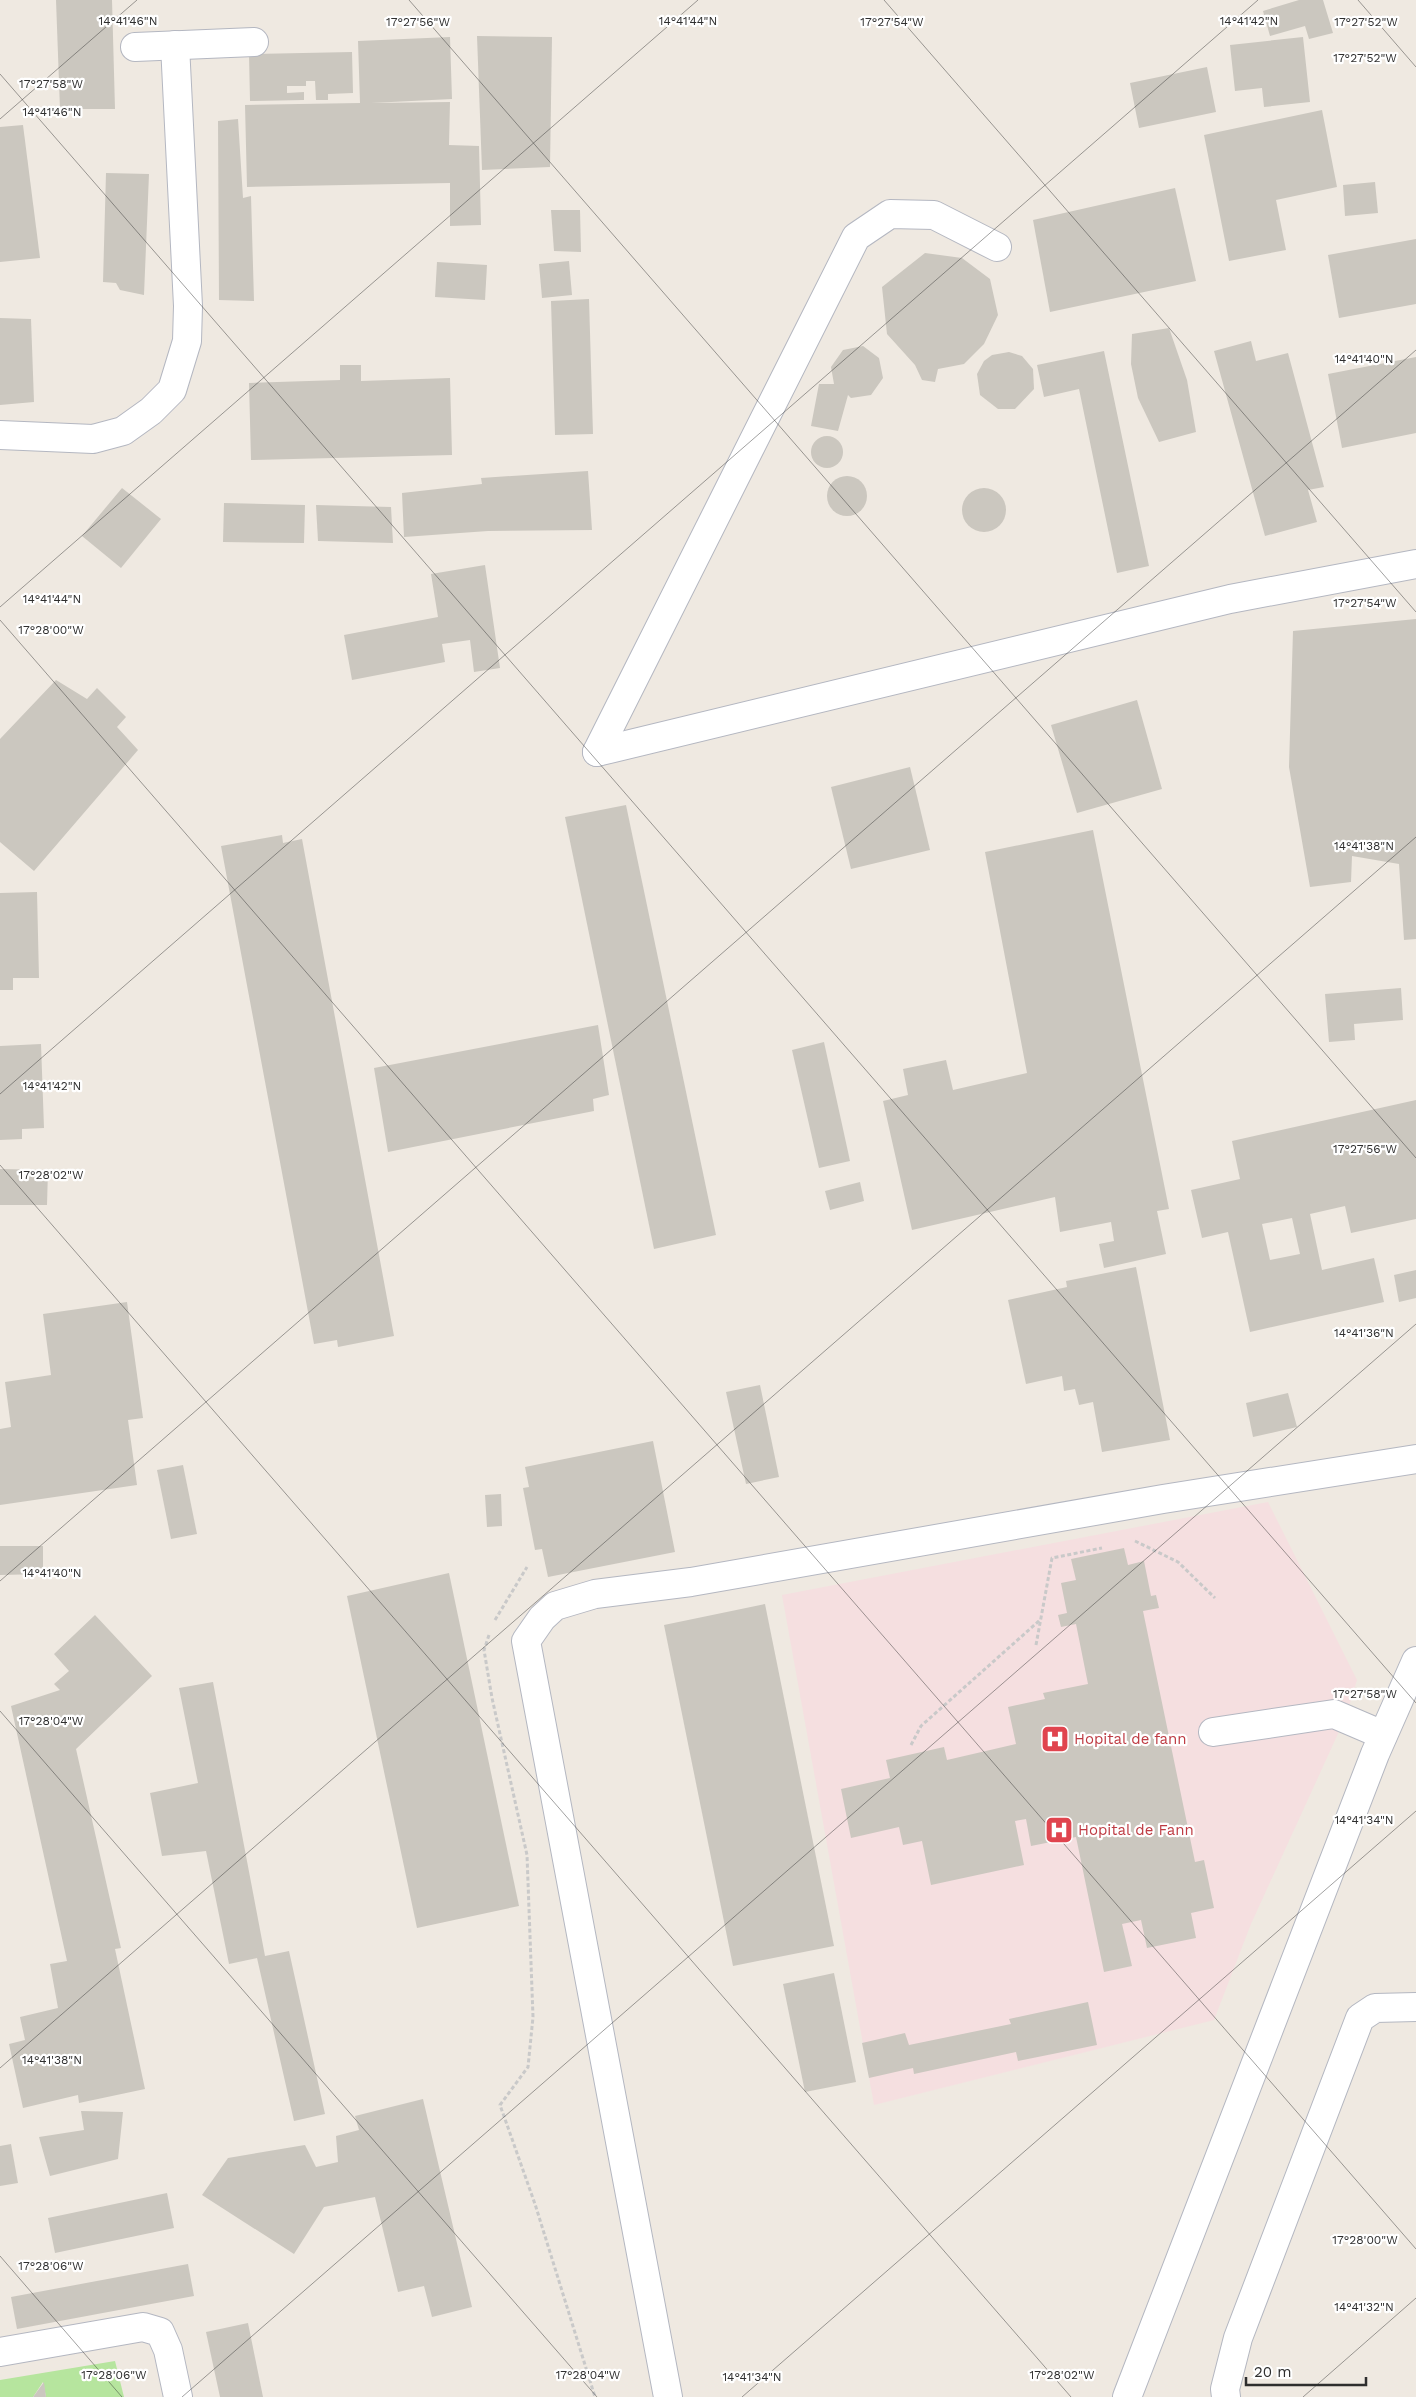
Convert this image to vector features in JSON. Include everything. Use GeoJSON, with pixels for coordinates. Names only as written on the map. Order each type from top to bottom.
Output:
{"type":"FeatureCollection","features":[{"type":"Feature","properties":{"kind":"street"},"geometry":{"type":"LineString","coordinates":[[134,47],[254,42]]}},
{"type":"Feature","properties":{"kind":"street"},"geometry":{"type":"LineString","coordinates":[[0,435],[92,439],[115,433],[122,431],[151,411],[172,390],[187,341],[188,306],[175,45]]}},
{"type":"Feature","properties":{"kind":"street"},"geometry":{"type":"LineString","coordinates":[[997,247],[934,215],[890,214],[856,237],[597,752],[1230,599],[1416,564]]}},
{"type":"Feature","properties":{"kind":"street"},"geometry":{"type":"LineString","coordinates":[[668,2397],[526,1641],[542,1618],[555,1606],[595,1594],[690,1582],[1153,1500],[1416,1459]]}},
{"type":"Feature","properties":{"kind":"street"},"geometry":{"type":"LineString","coordinates":[[1127,2397],[1383,1735],[1416,1662]]}},
{"type":"Feature","properties":{"kind":"street"},"geometry":{"type":"LineString","coordinates":[[1213,1732],[1334,1714],[1383,1735]]}},
{"type":"Feature","properties":{"kind":"street"},"geometry":{"type":"LineString","coordinates":[[1226,2397],[1225,2389],[1238,2338],[1360,2018],[1375,2008],[1416,2007]]}},
{"type":"Feature","properties":{"kind":"street"},"geometry":{"type":"LineString","coordinates":[[0,2352],[143,2327],[160,2332],[168,2350],[178,2397]]}},
{"type":"Feature","properties":{"kind":"path"},"geometry":{"type":"LineString","coordinates":[[1128,1543],[1138,1541],[1178,1562],[1215,1598]]}},
{"type":"Feature","properties":{"kind":"path"},"geometry":{"type":"LineString","coordinates":[[1036,1645],[1052,1558],[1109,1546]]}},
{"type":"Feature","properties":{"kind":"path"},"geometry":{"type":"LineString","coordinates":[[494,1624],[527,1568]]}},
{"type":"Feature","properties":{"kind":"path"},"geometry":{"type":"LineString","coordinates":[[911,1745],[921,1726],[1041,1620]]}},
{"type":"Feature","properties":{"kind":"path"},"geometry":{"type":"LineString","coordinates":[[490,1633],[484,1650],[492,1698],[527,1855],[533,2017],[528,2067],[500,2105],[535,2204],[595,2397]]}},
{"type":"Feature","properties":{"kind":"shaded area","name":"Hopital de Fann"},"geometry":{"type":"Polygon","coordinates":[[[1268,1502],[1357,1680],[1337,1736],[1251,1924],[1214,2020],[874,2105],[782,1595],[1268,1502]]]}},
{"type":"Feature","properties":{"kind":"green space"},"geometry":{"type":"Polygon","coordinates":[[[115,2361],[124,2397],[46,2397],[43,2382],[33,2397],[0,2397],[0,2380],[115,2361]]]}},
{"type":"Feature","properties":{"kind":"building"},"geometry":{"type":"Polygon","coordinates":[[[56,0],[112,0],[115,109],[60,109],[56,0]]]}},
{"type":"Feature","properties":{"kind":"building"},"geometry":{"type":"Polygon","coordinates":[[[1299,0],[1323,0],[1333,33],[1309,39],[1305,26],[1270,36],[1263,11],[1299,0]]]}},
{"type":"Feature","properties":{"kind":"building"},"geometry":{"type":"Polygon","coordinates":[[[477,36],[552,37],[550,167],[482,170],[477,36]]]}},
{"type":"Feature","properties":{"kind":"building"},"geometry":{"type":"Polygon","coordinates":[[[450,37],[452,99],[371,103],[450,102],[449,145],[479,146],[481,225],[450,226],[450,183],[247,187],[245,105],[360,103],[358,41],[450,37]]]}},
{"type":"Feature","properties":{"kind":"building"},"geometry":{"type":"Polygon","coordinates":[[[1303,37],[1310,102],[1264,107],[1262,88],[1235,91],[1230,45],[1303,37]]]}},
{"type":"Feature","properties":{"kind":"building"},"geometry":{"type":"Polygon","coordinates":[[[352,52],[353,93],[328,94],[328,100],[316,100],[315,81],[306,81],[306,86],[287,86],[287,93],[304,92],[304,100],[250,101],[249,54],[352,52]]]}},
{"type":"Feature","properties":{"kind":"building"},"geometry":{"type":"Polygon","coordinates":[[[1207,67],[1216,112],[1139,128],[1130,83],[1207,67]]]}},
{"type":"Feature","properties":{"kind":"building"},"geometry":{"type":"Polygon","coordinates":[[[1322,110],[1337,187],[1276,200],[1286,250],[1229,261],[1204,135],[1322,110]]]}},
{"type":"Feature","properties":{"kind":"building"},"geometry":{"type":"Polygon","coordinates":[[[238,119],[243,198],[251,196],[254,301],[219,300],[218,121],[238,119]]]}},
{"type":"Feature","properties":{"kind":"building"},"geometry":{"type":"Polygon","coordinates":[[[23,125],[40,258],[0,262],[0,127],[23,125]]]}},
{"type":"Feature","properties":{"kind":"building"},"geometry":{"type":"Polygon","coordinates":[[[106,173],[149,174],[144,295],[120,290],[116,283],[103,282],[106,173]]]}},
{"type":"Feature","properties":{"kind":"building"},"geometry":{"type":"Polygon","coordinates":[[[1375,182],[1378,213],[1345,216],[1343,185],[1375,182]]]}},
{"type":"Feature","properties":{"kind":"building"},"geometry":{"type":"Polygon","coordinates":[[[1175,188],[1196,281],[1050,312],[1033,220],[1175,188]]]}},
{"type":"Feature","properties":{"kind":"building"},"geometry":{"type":"Polygon","coordinates":[[[551,210],[580,210],[581,252],[554,251],[551,210]]]}},
{"type":"Feature","properties":{"kind":"building"},"geometry":{"type":"Polygon","coordinates":[[[1416,239],[1416,304],[1339,318],[1328,255],[1416,239]]]}},
{"type":"Feature","properties":{"kind":"building"},"geometry":{"type":"Polygon","coordinates":[[[925,253],[962,258],[990,279],[998,315],[984,344],[964,364],[938,369],[935,382],[922,380],[915,365],[887,334],[882,287],[925,253]]]}},
{"type":"Feature","properties":{"kind":"building"},"geometry":{"type":"Polygon","coordinates":[[[569,261],[572,295],[542,298],[539,264],[569,261]]]}},
{"type":"Feature","properties":{"kind":"building"},"geometry":{"type":"Polygon","coordinates":[[[437,262],[487,265],[485,300],[435,297],[437,262]]]}},
{"type":"Feature","properties":{"kind":"building"},"geometry":{"type":"Polygon","coordinates":[[[589,299],[593,434],[555,435],[551,301],[589,299]]]}},
{"type":"Feature","properties":{"kind":"building"},"geometry":{"type":"Polygon","coordinates":[[[0,318],[31,319],[34,402],[0,405],[0,318]]]}},
{"type":"Feature","properties":{"kind":"building"},"geometry":{"type":"Polygon","coordinates":[[[1169,328],[1187,380],[1196,432],[1159,442],[1138,398],[1131,364],[1132,334],[1169,328]]]}},
{"type":"Feature","properties":{"kind":"building"},"geometry":{"type":"Polygon","coordinates":[[[1251,341],[1256,361],[1288,353],[1324,487],[1308,490],[1317,522],[1265,536],[1214,351],[1251,341]]]}},
{"type":"Feature","properties":{"kind":"building"},"geometry":{"type":"Polygon","coordinates":[[[863,346],[879,358],[883,378],[871,395],[851,398],[848,395],[838,431],[811,426],[819,384],[834,384],[831,367],[843,350],[863,346]]]}},
{"type":"Feature","properties":{"kind":"building"},"geometry":{"type":"Polygon","coordinates":[[[1104,351],[1149,566],[1117,573],[1079,389],[1044,397],[1037,365],[1104,351]]]}},
{"type":"Feature","properties":{"kind":"building"},"geometry":{"type":"Polygon","coordinates":[[[1009,352],[1022,356],[1033,369],[1034,389],[1015,409],[998,409],[980,395],[977,374],[984,361],[992,355],[1009,352]]]}},
{"type":"Feature","properties":{"kind":"building"},"geometry":{"type":"Polygon","coordinates":[[[1416,357],[1416,433],[1342,448],[1328,374],[1416,357]]]}},
{"type":"Feature","properties":{"kind":"building"},"geometry":{"type":"Polygon","coordinates":[[[340,365],[361,365],[361,381],[450,378],[452,455],[251,460],[249,383],[340,380],[340,365]]]}},
{"type":"Feature","properties":{"kind":"building"},"geometry":{"type":"Polygon","coordinates":[[[827,436],[833,437],[838,441],[842,446],[842,458],[838,463],[833,467],[827,468],[821,467],[816,463],[812,458],[811,452],[812,446],[816,441],[821,437],[827,436]]]}},
{"type":"Feature","properties":{"kind":"building"},"geometry":{"type":"Polygon","coordinates":[[[588,471],[592,530],[488,531],[404,537],[402,493],[482,484],[481,478],[588,471]]]}},
{"type":"Feature","properties":{"kind":"building"},"geometry":{"type":"Polygon","coordinates":[[[847,476],[861,482],[867,496],[861,510],[847,516],[833,510],[827,496],[833,482],[847,476]]]}},
{"type":"Feature","properties":{"kind":"building"},"geometry":{"type":"Polygon","coordinates":[[[122,488],[161,519],[121,568],[82,536],[122,488]]]}},
{"type":"Feature","properties":{"kind":"building"},"geometry":{"type":"Polygon","coordinates":[[[980,488],[988,488],[1000,494],[1006,510],[1000,526],[988,532],[980,532],[968,526],[962,514],[962,506],[968,494],[980,488]]]}},
{"type":"Feature","properties":{"kind":"building"},"geometry":{"type":"Polygon","coordinates":[[[224,503],[305,505],[304,543],[223,542],[224,503]]]}},
{"type":"Feature","properties":{"kind":"building"},"geometry":{"type":"Polygon","coordinates":[[[316,505],[391,507],[393,543],[318,541],[316,505]]]}},
{"type":"Feature","properties":{"kind":"building"},"geometry":{"type":"Polygon","coordinates":[[[485,565],[500,668],[474,672],[470,640],[442,644],[445,662],[352,680],[344,635],[438,617],[431,574],[485,565]]]}},
{"type":"Feature","properties":{"kind":"building"},"geometry":{"type":"Polygon","coordinates":[[[1416,619],[1416,939],[1404,940],[1399,864],[1352,856],[1351,882],[1310,887],[1289,767],[1293,631],[1416,619]]]}},
{"type":"Feature","properties":{"kind":"building"},"geometry":{"type":"Polygon","coordinates":[[[56,680],[87,699],[97,688],[126,717],[117,727],[138,750],[34,871],[0,842],[0,739],[56,680]]]}},
{"type":"Feature","properties":{"kind":"building"},"geometry":{"type":"Polygon","coordinates":[[[1137,700],[1162,789],[1077,813],[1051,725],[1137,700]]]}},
{"type":"Feature","properties":{"kind":"building"},"geometry":{"type":"Polygon","coordinates":[[[910,767],[930,850],[851,869],[831,787],[910,767]]]}},
{"type":"Feature","properties":{"kind":"building"},"geometry":{"type":"Polygon","coordinates":[[[626,805],[716,1235],[654,1249],[565,817],[626,805]]]}},
{"type":"Feature","properties":{"kind":"building"},"geometry":{"type":"Polygon","coordinates":[[[1093,830],[1169,1209],[1157,1211],[1166,1254],[1104,1268],[1099,1244],[1114,1241],[1111,1222],[1060,1232],[1055,1197],[912,1230],[883,1101],[908,1095],[903,1069],[946,1060],[953,1090],[1027,1073],[985,852],[1093,830]]]}},
{"type":"Feature","properties":{"kind":"building"},"geometry":{"type":"Polygon","coordinates":[[[282,835],[283,843],[302,839],[394,1336],[338,1347],[337,1340],[314,1344],[221,846],[282,835]]]}},
{"type":"Feature","properties":{"kind":"building"},"geometry":{"type":"Polygon","coordinates":[[[37,892],[39,978],[13,978],[13,990],[0,990],[0,893],[37,892]]]}},
{"type":"Feature","properties":{"kind":"building"},"geometry":{"type":"Polygon","coordinates":[[[1401,988],[1403,1020],[1354,1024],[1355,1040],[1329,1042],[1325,994],[1401,988]]]}},
{"type":"Feature","properties":{"kind":"building"},"geometry":{"type":"Polygon","coordinates":[[[598,1025],[609,1095],[593,1099],[594,1111],[388,1152],[374,1068],[598,1025]]]}},
{"type":"Feature","properties":{"kind":"building"},"geometry":{"type":"Polygon","coordinates":[[[824,1042],[850,1161],[819,1168],[792,1050],[824,1042]]]}},
{"type":"Feature","properties":{"kind":"building"},"geometry":{"type":"Polygon","coordinates":[[[41,1044],[44,1128],[22,1129],[22,1139],[0,1140],[0,1046],[41,1044]]]}},
{"type":"Feature","properties":{"kind":"building"},"geometry":{"type":"Polygon","coordinates":[[[1416,1100],[1416,1219],[1351,1233],[1345,1206],[1310,1214],[1322,1270],[1374,1258],[1384,1302],[1250,1332],[1228,1232],[1202,1238],[1191,1190],[1240,1179],[1232,1141],[1416,1100]],[[1292,1218],[1262,1224],[1270,1260],[1300,1254],[1292,1218]]]}},
{"type":"Feature","properties":{"kind":"building"},"geometry":{"type":"Polygon","coordinates":[[[0,1169],[48,1170],[47,1205],[0,1205],[0,1169]]]}},
{"type":"Feature","properties":{"kind":"building"},"geometry":{"type":"Polygon","coordinates":[[[860,1182],[864,1201],[830,1210],[825,1191],[860,1182]]]}},
{"type":"Feature","properties":{"kind":"building"},"geometry":{"type":"Polygon","coordinates":[[[1136,1267],[1170,1440],[1102,1452],[1093,1402],[1079,1405],[1075,1389],[1064,1391],[1062,1376],[1026,1384],[1008,1300],[1067,1287],[1066,1281],[1136,1267]]]}},
{"type":"Feature","properties":{"kind":"building"},"geometry":{"type":"Polygon","coordinates":[[[1416,1270],[1416,1298],[1399,1302],[1394,1275],[1416,1270]]]}},
{"type":"Feature","properties":{"kind":"building"},"geometry":{"type":"Polygon","coordinates":[[[127,1302],[143,1418],[128,1420],[137,1485],[0,1505],[0,1429],[11,1427],[5,1382],[51,1375],[43,1314],[127,1302]]]}},
{"type":"Feature","properties":{"kind":"building"},"geometry":{"type":"Polygon","coordinates":[[[760,1385],[779,1477],[746,1484],[726,1392],[760,1385]]]}},
{"type":"Feature","properties":{"kind":"building"},"geometry":{"type":"Polygon","coordinates":[[[1288,1393],[1297,1427],[1253,1437],[1246,1403],[1288,1393]]]}},
{"type":"Feature","properties":{"kind":"building"},"geometry":{"type":"Polygon","coordinates":[[[653,1441],[675,1552],[548,1577],[542,1549],[535,1550],[523,1488],[529,1487],[525,1467],[653,1441]]]}},
{"type":"Feature","properties":{"kind":"building"},"geometry":{"type":"Polygon","coordinates":[[[183,1465],[197,1534],[171,1539],[157,1470],[183,1465]]]}},
{"type":"Feature","properties":{"kind":"building"},"geometry":{"type":"Polygon","coordinates":[[[501,1494],[502,1526],[487,1527],[485,1495],[501,1494]]]}},
{"type":"Feature","properties":{"kind":"building"},"geometry":{"type":"Polygon","coordinates":[[[0,1546],[43,1546],[43,1574],[0,1575],[0,1546]]]}},
{"type":"Feature","properties":{"kind":"building"},"geometry":{"type":"Polygon","coordinates":[[[1124,1548],[1128,1565],[1144,1561],[1151,1596],[1156,1595],[1159,1608],[1143,1611],[1195,1862],[1204,1860],[1214,1908],[1191,1913],[1196,1938],[1147,1948],[1141,1920],[1122,1924],[1132,1966],[1104,1972],[1076,1837],[1031,1846],[1026,1819],[1015,1821],[1024,1865],[931,1885],[922,1841],[903,1845],[899,1827],[851,1838],[841,1789],[890,1778],[886,1760],[944,1747],[947,1760],[1016,1744],[1008,1707],[1045,1699],[1043,1693],[1088,1684],[1076,1624],[1061,1627],[1058,1615],[1067,1613],[1061,1583],[1076,1580],[1071,1559],[1124,1548]]]}},
{"type":"Feature","properties":{"kind":"building"},"geometry":{"type":"Polygon","coordinates":[[[449,1573],[519,1906],[417,1928],[347,1596],[449,1573]]]}},
{"type":"Feature","properties":{"kind":"building"},"geometry":{"type":"Polygon","coordinates":[[[765,1604],[834,1946],[733,1966],[664,1625],[765,1604]]]}},
{"type":"Feature","properties":{"kind":"building"},"geometry":{"type":"Polygon","coordinates":[[[95,1615],[152,1676],[76,1749],[121,1948],[115,1949],[145,2089],[79,2103],[78,2095],[23,2108],[9,2044],[25,2040],[20,2017],[58,2008],[50,1964],[67,1961],[11,1706],[60,1690],[54,1684],[69,1671],[54,1654],[95,1615]]]}},
{"type":"Feature","properties":{"kind":"building"},"geometry":{"type":"Polygon","coordinates":[[[213,1682],[265,1956],[289,1951],[325,2114],[294,2121],[257,1958],[229,1964],[206,1851],[162,1856],[150,1793],[198,1783],[179,1688],[213,1682]]]}},
{"type":"Feature","properties":{"kind":"building"},"geometry":{"type":"Polygon","coordinates":[[[834,1973],[856,2082],[805,2092],[783,1984],[834,1973]]]}},
{"type":"Feature","properties":{"kind":"building"},"geometry":{"type":"Polygon","coordinates":[[[1088,2002],[1097,2045],[1018,2061],[1016,2052],[914,2074],[913,2068],[869,2078],[862,2043],[905,2033],[909,2045],[1011,2024],[1009,2019],[1088,2002]]]}},
{"type":"Feature","properties":{"kind":"building"},"geometry":{"type":"Polygon","coordinates":[[[423,2099],[472,2307],[432,2317],[424,2286],[398,2292],[375,2197],[324,2207],[294,2254],[202,2195],[228,2158],[305,2145],[316,2167],[338,2162],[336,2136],[359,2130],[355,2116],[423,2099]]]}},
{"type":"Feature","properties":{"kind":"building"},"geometry":{"type":"Polygon","coordinates":[[[81,2111],[123,2112],[118,2159],[50,2176],[39,2137],[84,2130],[81,2111]]]}},
{"type":"Feature","properties":{"kind":"building"},"geometry":{"type":"Polygon","coordinates":[[[11,2144],[18,2183],[0,2186],[0,2146],[11,2144]]]}},
{"type":"Feature","properties":{"kind":"building"},"geometry":{"type":"Polygon","coordinates":[[[167,2193],[174,2228],[55,2253],[48,2218],[167,2193]]]}},
{"type":"Feature","properties":{"kind":"building"},"geometry":{"type":"Polygon","coordinates":[[[188,2264],[194,2296],[17,2329],[11,2297],[188,2264]]]}},
{"type":"Feature","properties":{"kind":"building"},"geometry":{"type":"Polygon","coordinates":[[[248,2323],[263,2397],[220,2397],[206,2332],[248,2323]]]}},
{"type":"Feature","properties":{"kind":"building"},"geometry":{"type":"Polygon","coordinates":[[[44,2382],[46,2397],[33,2397],[44,2382]]]}},
{"type":"Feature","properties":{"kind":"place","name":"Hopital de fann"},"geometry":{"type":"Point","coordinates":[1055,1739]}},
{"type":"Feature","properties":{"kind":"place","name":"Hopital de Fann"},"geometry":{"type":"Point","coordinates":[1059,1830]}}]}
